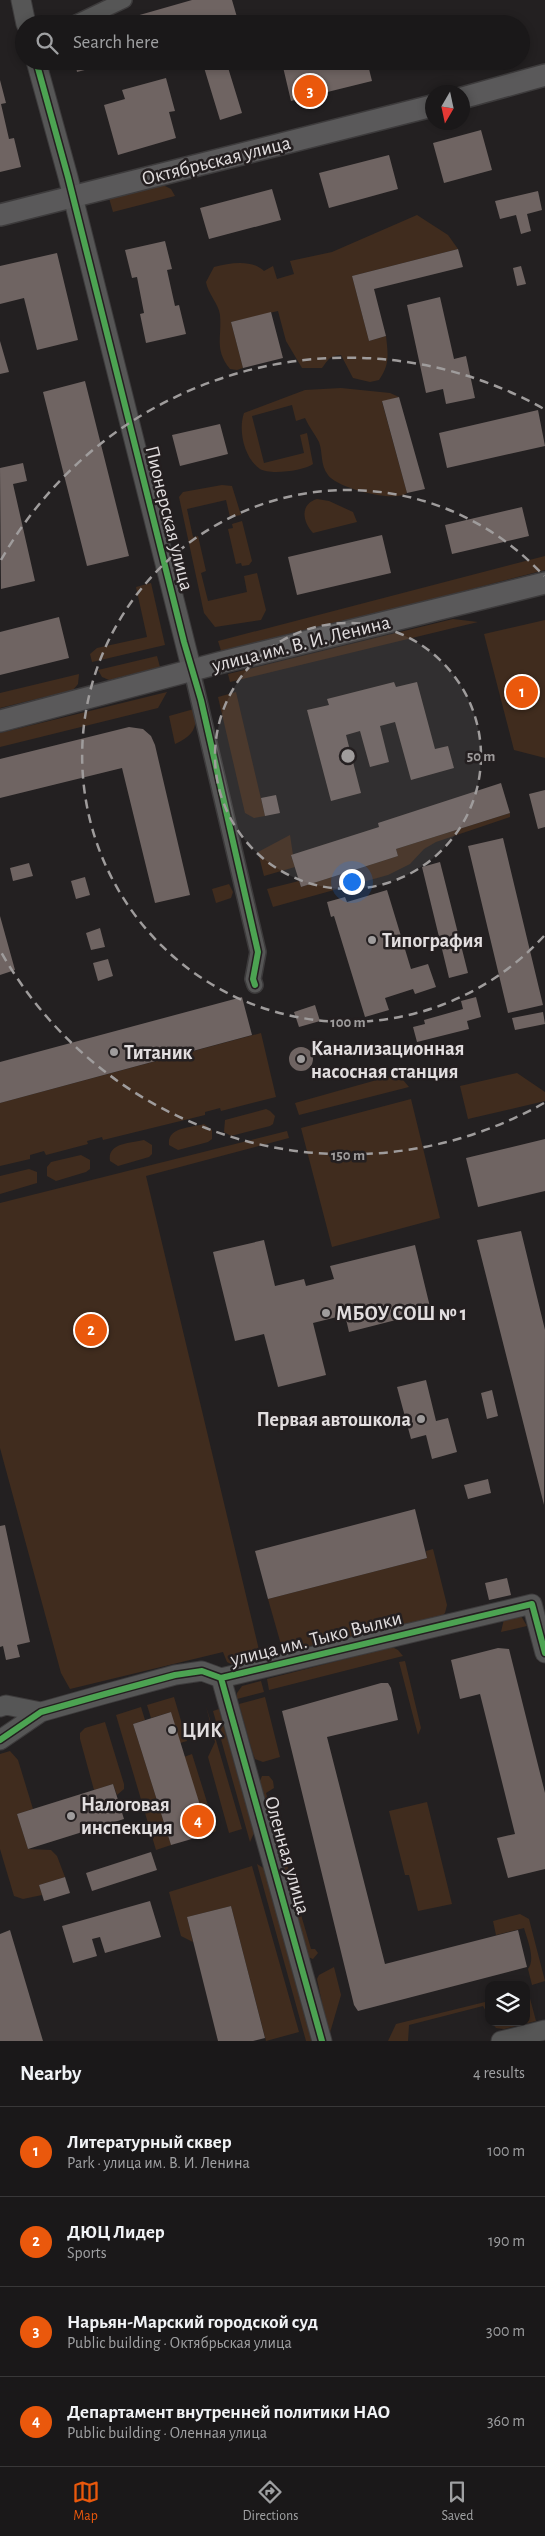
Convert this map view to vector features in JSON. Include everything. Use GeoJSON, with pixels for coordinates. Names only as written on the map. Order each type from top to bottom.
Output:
{"type":"FeatureCollection","features":[{"type":"Feature","properties":{"kind":"main road"},"geometry":{"type":"LineString","coordinates":[[470,96],[545,75]]}},
{"type":"Feature","properties":{"kind":"main road","name":"Октябрьская улица"},"geometry":{"type":"LineString","coordinates":[[0,215],[425,108]]}},
{"type":"Feature","properties":{"kind":"main road","name":"улица им. В. И. Ленина"},"geometry":{"type":"LineString","coordinates":[[0,721],[545,583]]}},
{"type":"Feature","properties":{"kind":"street"},"geometry":{"type":"LineString","coordinates":[[21,0],[24,15]]}},
{"type":"Feature","properties":{"kind":"street"},"geometry":{"type":"LineString","coordinates":[[93,15],[124,0]]}},
{"type":"Feature","properties":{"kind":"street","name":"Пионерская улица"},"geometry":{"type":"LineString","coordinates":[[38,70],[73,196],[192,671],[258,952],[253,979],[255,985]]}},
{"type":"Feature","properties":{"kind":"street","name":"улица им. Тыко Вылки"},"geometry":{"type":"LineString","coordinates":[[0,1740],[41,1712],[175,1675],[202,1671],[221,1678],[532,1604],[545,1653]]}},
{"type":"Feature","properties":{"kind":"street","name":"Оленная улица"},"geometry":{"type":"LineString","coordinates":[[221,1678],[322,2041]]}},
{"type":"Feature","properties":{"kind":"street","name":"улица им. Тыко Вылки"},"geometry":{"type":"LineString","coordinates":[[0,1707],[6,1705],[41,1712]]}},
{"type":"Feature","properties":{"kind":"street"},"geometry":{"type":"LineString","coordinates":[[501,2041],[545,2030]]}},
{"type":"Feature","properties":{"kind":"shaded area"},"geometry":{"type":"Polygon","coordinates":[[[163,185],[171,189],[175,196],[113,212],[109,198],[163,185]]]}},
{"type":"Feature","properties":{"kind":"shaded area"},"geometry":{"type":"Polygon","coordinates":[[[417,215],[448,235],[458,249],[352,276],[369,341],[386,336],[387,364],[379,380],[370,382],[353,378],[341,355],[330,358],[322,368],[302,368],[286,341],[278,311],[231,322],[243,368],[237,370],[230,369],[220,349],[219,311],[206,282],[214,267],[233,263],[247,263],[264,271],[273,266],[277,279],[294,274],[290,261],[332,252],[417,215]]]}},
{"type":"Feature","properties":{"kind":"shaded area"},"geometry":{"type":"Polygon","coordinates":[[[341,388],[390,393],[399,397],[382,402],[407,493],[400,496],[390,496],[366,493],[333,480],[325,471],[317,439],[305,418],[296,421],[292,405],[252,416],[264,463],[304,453],[300,435],[307,433],[313,464],[294,470],[271,472],[260,469],[250,458],[242,435],[244,413],[305,390],[341,388]]]}},
{"type":"Feature","properties":{"kind":"shaded area"},"geometry":{"type":"Polygon","coordinates":[[[222,485],[232,486],[241,515],[230,517],[226,500],[187,509],[193,537],[198,536],[206,571],[201,573],[208,601],[247,592],[244,576],[257,573],[266,610],[261,620],[215,627],[204,613],[179,497],[183,492],[222,485]]]}},
{"type":"Feature","properties":{"kind":"shaded area"},"geometry":{"type":"Polygon","coordinates":[[[317,499],[329,501],[353,512],[357,522],[313,533],[309,528],[304,513],[311,501],[317,499]]]}},
{"type":"Feature","properties":{"kind":"shaded area"},"geometry":{"type":"Polygon","coordinates":[[[242,521],[252,561],[249,565],[242,566],[241,563],[236,564],[228,529],[233,528],[232,524],[242,521]]]}},
{"type":"Feature","properties":{"kind":"shaded area"},"geometry":{"type":"Polygon","coordinates":[[[545,556],[545,570],[222,654],[218,641],[545,556]]]}},
{"type":"Feature","properties":{"kind":"shaded area"},"geometry":{"type":"Polygon","coordinates":[[[151,583],[165,645],[92,662],[90,654],[97,648],[147,637],[136,587],[151,583]]]}},
{"type":"Feature","properties":{"kind":"shaded area"},"geometry":{"type":"Polygon","coordinates":[[[453,619],[478,622],[230,682],[228,674],[453,619]]]}},
{"type":"Feature","properties":{"kind":"shaded area"},"geometry":{"type":"Polygon","coordinates":[[[545,620],[545,758],[514,750],[484,634],[545,620]]]}},
{"type":"Feature","properties":{"kind":"shaded area"},"geometry":{"type":"Polygon","coordinates":[[[157,656],[160,667],[109,680],[102,677],[98,670],[157,656]]]}},
{"type":"Feature","properties":{"kind":"shaded area"},"geometry":{"type":"Polygon","coordinates":[[[79,674],[78,684],[73,690],[0,708],[0,693],[79,674]]]}},
{"type":"Feature","properties":{"kind":"shaded area"},"geometry":{"type":"Polygon","coordinates":[[[167,692],[158,708],[0,747],[0,733],[167,692]]]}},
{"type":"Feature","properties":{"kind":"shaded area"},"geometry":{"type":"Polygon","coordinates":[[[236,692],[265,816],[254,818],[245,813],[218,697],[236,692]]]}},
{"type":"Feature","properties":{"kind":"shaded area"},"geometry":{"type":"Polygon","coordinates":[[[194,709],[196,721],[193,731],[186,738],[175,744],[169,716],[194,709]]]}},
{"type":"Feature","properties":{"kind":"shaded area"},"geometry":{"type":"Polygon","coordinates":[[[510,813],[510,817],[436,842],[424,849],[410,864],[388,875],[273,907],[267,889],[299,881],[301,887],[398,856],[396,849],[510,813]]]}},
{"type":"Feature","properties":{"kind":"shaded area"},"geometry":{"type":"Polygon","coordinates":[[[290,835],[293,855],[291,856],[295,867],[264,876],[258,852],[290,835]]]}},
{"type":"Feature","properties":{"kind":"shaded area"},"geometry":{"type":"Polygon","coordinates":[[[229,884],[233,892],[231,898],[216,903],[212,889],[229,884]]]}},
{"type":"Feature","properties":{"kind":"shaded area"},"geometry":{"type":"Polygon","coordinates":[[[261,1033],[276,1097],[221,1111],[220,1108],[205,1112],[205,1115],[103,1140],[102,1137],[87,1141],[88,1144],[46,1155],[44,1151],[30,1155],[30,1159],[0,1166],[0,1103],[261,1033]]]}},
{"type":"Feature","properties":{"kind":"shaded area"},"geometry":{"type":"Polygon","coordinates":[[[517,1073],[545,1092],[545,1101],[468,1119],[460,1086],[517,1073]]]}},
{"type":"Feature","properties":{"kind":"shaded area"},"geometry":{"type":"Polygon","coordinates":[[[398,1074],[409,1087],[299,1115],[295,1103],[398,1074]]]}},
{"type":"Feature","properties":{"kind":"shaded area"},"geometry":{"type":"Polygon","coordinates":[[[411,1099],[440,1218],[332,1247],[301,1128],[411,1099]]]}},
{"type":"Feature","properties":{"kind":"shaded area"},"geometry":{"type":"Polygon","coordinates":[[[266,1109],[275,1116],[273,1124],[270,1126],[231,1136],[224,1132],[225,1120],[266,1109]]]}},
{"type":"Feature","properties":{"kind":"shaded area"},"geometry":{"type":"Polygon","coordinates":[[[204,1124],[212,1130],[212,1139],[208,1142],[178,1150],[169,1145],[169,1139],[180,1129],[204,1124]]]}},
{"type":"Feature","properties":{"kind":"shaded area"},"geometry":{"type":"Polygon","coordinates":[[[287,1131],[289,1138],[146,1176],[259,1650],[254,1659],[242,1665],[227,1662],[223,1652],[70,1689],[61,1673],[0,1448],[0,1203],[287,1131]]]}},
{"type":"Feature","properties":{"kind":"shaded area"},"geometry":{"type":"Polygon","coordinates":[[[144,1140],[152,1145],[152,1154],[149,1157],[118,1166],[110,1161],[110,1155],[116,1147],[144,1140]]]}},
{"type":"Feature","properties":{"kind":"shaded area"},"geometry":{"type":"Polygon","coordinates":[[[81,1155],[90,1160],[90,1169],[86,1172],[56,1181],[47,1176],[47,1167],[51,1162],[81,1155]]]}},
{"type":"Feature","properties":{"kind":"shaded area"},"geometry":{"type":"Polygon","coordinates":[[[29,1169],[37,1172],[37,1183],[0,1194],[0,1176],[29,1169]]]}},
{"type":"Feature","properties":{"kind":"shaded area"},"geometry":{"type":"Polygon","coordinates":[[[433,1549],[447,1605],[442,1616],[288,1651],[282,1648],[268,1599],[427,1558],[426,1551],[433,1549]]]}},
{"type":"Feature","properties":{"kind":"shaded area"},"geometry":{"type":"Polygon","coordinates":[[[521,1616],[527,1626],[501,1632],[504,1619],[521,1616]]]}},
{"type":"Feature","properties":{"kind":"shaded area"},"geometry":{"type":"Polygon","coordinates":[[[392,1647],[403,1656],[269,1690],[267,1679],[392,1647]]]}},
{"type":"Feature","properties":{"kind":"shaded area"},"geometry":{"type":"Polygon","coordinates":[[[405,1661],[421,1728],[418,1735],[399,1662],[405,1661]]]}},
{"type":"Feature","properties":{"kind":"shaded area"},"geometry":{"type":"Polygon","coordinates":[[[261,1681],[264,1692],[237,1699],[237,1693],[242,1686],[261,1681]]]}},
{"type":"Feature","properties":{"kind":"shaded area"},"geometry":{"type":"Polygon","coordinates":[[[174,1697],[187,1741],[180,1743],[171,1712],[151,1718],[147,1705],[174,1697]]]}},
{"type":"Feature","properties":{"kind":"shaded area"},"geometry":{"type":"Polygon","coordinates":[[[265,1697],[280,1757],[263,1762],[255,1759],[239,1704],[265,1697]]]}},
{"type":"Feature","properties":{"kind":"shaded area"},"geometry":{"type":"Polygon","coordinates":[[[206,1706],[242,1829],[229,1833],[208,1757],[215,1742],[206,1706]]]}},
{"type":"Feature","properties":{"kind":"shaded area"},"geometry":{"type":"Polygon","coordinates":[[[141,1707],[145,1720],[133,1724],[171,1845],[156,1850],[116,1715],[141,1707]]]}},
{"type":"Feature","properties":{"kind":"shaded area"},"geometry":{"type":"Polygon","coordinates":[[[219,1709],[254,1833],[250,1842],[213,1711],[219,1709]]]}},
{"type":"Feature","properties":{"kind":"shaded area"},"geometry":{"type":"Polygon","coordinates":[[[105,1722],[124,1784],[124,1789],[117,1795],[113,1784],[94,1790],[80,1739],[80,1733],[85,1728],[105,1722]]]}},
{"type":"Feature","properties":{"kind":"shaded area"},"geometry":{"type":"Polygon","coordinates":[[[10,1751],[18,1760],[33,1809],[17,1814],[28,1849],[51,1850],[57,1856],[65,1877],[39,1885],[42,1895],[23,1899],[14,1896],[0,1849],[0,1754],[10,1751]]]}},
{"type":"Feature","properties":{"kind":"shaded area"},"geometry":{"type":"Polygon","coordinates":[[[192,1754],[216,1831],[209,1834],[184,1757],[192,1754]]]}},
{"type":"Feature","properties":{"kind":"shaded area"},"geometry":{"type":"Polygon","coordinates":[[[262,1776],[269,1776],[273,1781],[274,1788],[266,1793],[294,1888],[290,1890],[259,1783],[262,1776]]]}},
{"type":"Feature","properties":{"kind":"shaded area"},"geometry":{"type":"Polygon","coordinates":[[[427,1802],[452,1904],[418,1911],[409,1875],[405,1875],[389,1811],[427,1802]]]}},
{"type":"Feature","properties":{"kind":"shaded area"},"geometry":{"type":"Polygon","coordinates":[[[257,1864],[265,1869],[312,2041],[306,2041],[257,1864]]]}},
{"type":"Feature","properties":{"kind":"shaded area"},"geometry":{"type":"Polygon","coordinates":[[[252,1866],[299,2032],[266,2041],[231,1906],[187,1917],[193,1942],[181,1936],[169,1892],[252,1866]]]}},
{"type":"Feature","properties":{"kind":"shaded area"},"geometry":{"type":"Polygon","coordinates":[[[297,1901],[311,1949],[315,1949],[318,1953],[313,1959],[308,1957],[294,1902],[297,1901]]]}},
{"type":"Feature","properties":{"kind":"shaded area"},"geometry":{"type":"Polygon","coordinates":[[[520,1914],[529,1919],[545,1981],[532,1985],[528,1969],[531,1955],[524,1928],[496,1935],[493,1921],[520,1914]]]}},
{"type":"Feature","properties":{"kind":"shaded area"},"geometry":{"type":"Polygon","coordinates":[[[334,1967],[341,1995],[329,2036],[317,1979],[319,1975],[334,1967]]]}},
{"type":"Feature","properties":{"kind":"shaded area"},"geometry":{"type":"Polygon","coordinates":[[[530,1998],[536,2021],[530,2022],[530,1998]]]}},
{"type":"Feature","properties":{"kind":"shaded area"},"geometry":{"type":"Polygon","coordinates":[[[485,2002],[485,2010],[483,2006],[409,2025],[408,2041],[388,2041],[396,2024],[485,2002]]]}},
{"type":"Feature","properties":{"kind":"shaded area"},"geometry":{"type":"Polygon","coordinates":[[[494,2026],[516,2026],[504,2029],[494,2026]]]}},
{"type":"Feature","properties":{"kind":"building"},"geometry":{"type":"Polygon","coordinates":[[[192,0],[232,0],[236,15],[140,15],[192,0]]]}},
{"type":"Feature","properties":{"kind":"building"},"geometry":{"type":"Polygon","coordinates":[[[205,70],[229,70],[242,113],[220,120],[205,70]]]}},
{"type":"Feature","properties":{"kind":"building"},"geometry":{"type":"Polygon","coordinates":[[[284,70],[369,70],[372,81],[291,101],[284,70]]]}},
{"type":"Feature","properties":{"kind":"building"},"geometry":{"type":"Polygon","coordinates":[[[166,78],[175,111],[169,112],[176,138],[118,155],[104,105],[125,99],[122,90],[166,78]]]}},
{"type":"Feature","properties":{"kind":"building"},"geometry":{"type":"Polygon","coordinates":[[[0,80],[6,103],[1,104],[9,139],[14,138],[21,167],[0,172],[0,80]]]}},
{"type":"Feature","properties":{"kind":"building"},"geometry":{"type":"Polygon","coordinates":[[[481,130],[492,170],[444,183],[433,143],[481,130]]]}},
{"type":"Feature","properties":{"kind":"building"},"geometry":{"type":"Polygon","coordinates":[[[389,155],[398,189],[329,208],[319,173],[389,155]]]}},
{"type":"Feature","properties":{"kind":"building"},"geometry":{"type":"Polygon","coordinates":[[[272,189],[281,220],[209,239],[200,208],[272,189]]]}},
{"type":"Feature","properties":{"kind":"building"},"geometry":{"type":"Polygon","coordinates":[[[538,191],[542,210],[527,214],[531,231],[521,234],[516,215],[500,219],[495,201],[538,191]]]}},
{"type":"Feature","properties":{"kind":"building"},"geometry":{"type":"Polygon","coordinates":[[[165,241],[172,269],[167,270],[175,306],[179,305],[186,334],[146,343],[140,314],[144,313],[137,277],[132,278],[125,250],[165,241]]]}},
{"type":"Feature","properties":{"kind":"building"},"geometry":{"type":"Polygon","coordinates":[[[458,249],[463,267],[374,289],[386,336],[369,341],[352,276],[458,249]]]}},
{"type":"Feature","properties":{"kind":"building"},"geometry":{"type":"Polygon","coordinates":[[[57,253],[78,340],[37,350],[24,298],[0,304],[0,266],[57,253]]]}},
{"type":"Feature","properties":{"kind":"building"},"geometry":{"type":"Polygon","coordinates":[[[521,266],[526,284],[517,286],[513,268],[521,266]]]}},
{"type":"Feature","properties":{"kind":"building"},"geometry":{"type":"Polygon","coordinates":[[[440,297],[454,359],[466,356],[475,398],[446,404],[443,389],[426,393],[407,305],[440,297]]]}},
{"type":"Feature","properties":{"kind":"building"},"geometry":{"type":"Polygon","coordinates":[[[271,312],[283,358],[243,368],[231,322],[271,312]]]}},
{"type":"Feature","properties":{"kind":"building"},"geometry":{"type":"Polygon","coordinates":[[[0,341],[9,372],[0,374],[0,341]]]}},
{"type":"Feature","properties":{"kind":"building"},"geometry":{"type":"Polygon","coordinates":[[[85,381],[129,556],[87,566],[43,392],[85,381]]]}},
{"type":"Feature","properties":{"kind":"building"},"geometry":{"type":"Polygon","coordinates":[[[399,397],[425,489],[407,493],[382,401],[399,397]]]}},
{"type":"Feature","properties":{"kind":"building"},"geometry":{"type":"Polygon","coordinates":[[[538,410],[545,446],[447,468],[439,433],[538,410]]]}},
{"type":"Feature","properties":{"kind":"building"},"geometry":{"type":"Polygon","coordinates":[[[220,424],[228,454],[180,466],[172,435],[220,424]]]}},
{"type":"Feature","properties":{"kind":"building"},"geometry":{"type":"Polygon","coordinates":[[[23,463],[27,481],[13,484],[35,581],[1,589],[0,468],[23,463]]]}},
{"type":"Feature","properties":{"kind":"building"},"geometry":{"type":"Polygon","coordinates":[[[522,507],[529,536],[452,554],[445,525],[522,507]]]}},
{"type":"Feature","properties":{"kind":"building"},"geometry":{"type":"Polygon","coordinates":[[[382,535],[391,573],[297,595],[288,557],[382,535]]]}},
{"type":"Feature","properties":{"kind":"building"},"geometry":{"type":"Polygon","coordinates":[[[59,617],[69,658],[0,675],[0,632],[59,617]]]}},
{"type":"Feature","properties":{"kind":"building"},"geometry":{"type":"Polygon","coordinates":[[[394,682],[396,687],[417,682],[435,749],[448,746],[454,768],[411,780],[395,722],[380,726],[389,762],[370,767],[360,731],[346,735],[361,793],[331,801],[307,710],[329,705],[327,699],[394,682]]]}},
{"type":"Feature","properties":{"kind":"building"},"geometry":{"type":"Polygon","coordinates":[[[129,727],[143,729],[151,736],[155,745],[190,895],[155,903],[122,768],[0,798],[0,759],[129,727]]]}},
{"type":"Feature","properties":{"kind":"building"},"geometry":{"type":"Polygon","coordinates":[[[501,783],[510,813],[396,849],[398,856],[301,887],[291,855],[379,827],[378,823],[501,783]]]}},
{"type":"Feature","properties":{"kind":"building"},"geometry":{"type":"Polygon","coordinates":[[[545,790],[545,827],[538,829],[529,794],[545,790]]]}},
{"type":"Feature","properties":{"kind":"building"},"geometry":{"type":"Polygon","coordinates":[[[276,795],[280,813],[265,816],[261,798],[276,795]]]}},
{"type":"Feature","properties":{"kind":"building"},"geometry":{"type":"Polygon","coordinates":[[[503,838],[543,1005],[508,1013],[468,846],[503,838]]]}},
{"type":"Feature","properties":{"kind":"building"},"geometry":{"type":"Polygon","coordinates":[[[440,862],[468,973],[449,978],[422,867],[440,862]]]}},
{"type":"Feature","properties":{"kind":"building"},"geometry":{"type":"Polygon","coordinates":[[[29,863],[33,876],[13,881],[10,868],[29,863]]]}},
{"type":"Feature","properties":{"kind":"building"},"geometry":{"type":"Polygon","coordinates":[[[85,877],[90,895],[76,899],[71,881],[85,877]]]}},
{"type":"Feature","properties":{"kind":"building","name":"Типография"},"geometry":{"type":"Polygon","coordinates":[[[387,890],[411,969],[428,964],[436,987],[415,994],[413,989],[385,998],[389,1010],[365,1017],[334,916],[331,917],[327,902],[345,897],[347,902],[387,890]]]}},
{"type":"Feature","properties":{"kind":"building"},"geometry":{"type":"Polygon","coordinates":[[[0,916],[15,970],[0,975],[0,916]]]}},
{"type":"Feature","properties":{"kind":"building"},"geometry":{"type":"Polygon","coordinates":[[[100,928],[105,947],[91,950],[86,933],[100,928]]]}},
{"type":"Feature","properties":{"kind":"building"},"geometry":{"type":"Polygon","coordinates":[[[108,959],[113,976],[98,981],[93,963],[108,959]]]}},
{"type":"Feature","properties":{"kind":"building","name":"Титаник"},"geometry":{"type":"Polygon","coordinates":[[[242,997],[252,1035],[0,1103],[0,1062],[242,997]]]}},
{"type":"Feature","properties":{"kind":"building"},"geometry":{"type":"Polygon","coordinates":[[[476,997],[481,1017],[467,1021],[469,1029],[417,1042],[413,1027],[425,1024],[424,1020],[463,1009],[461,1001],[476,997]]]}},
{"type":"Feature","properties":{"kind":"building"},"geometry":{"type":"Polygon","coordinates":[[[315,1005],[320,1021],[299,1027],[294,1012],[315,1005]]]}},
{"type":"Feature","properties":{"kind":"building"},"geometry":{"type":"Polygon","coordinates":[[[543,1012],[545,1024],[515,1030],[512,1018],[543,1012]]]}},
{"type":"Feature","properties":{"kind":"building","name":"Канализационная насосная станция"},"geometry":{"type":"Polygon","coordinates":[[[301,1047],[309,1051],[313,1059],[309,1067],[301,1071],[293,1067],[289,1059],[293,1051],[301,1047]]]}},
{"type":"Feature","properties":{"kind":"building"},"geometry":{"type":"Polygon","coordinates":[[[545,1139],[545,1191],[478,1207],[466,1158],[545,1139]]]}},
{"type":"Feature","properties":{"kind":"building"},"geometry":{"type":"Polygon","coordinates":[[[521,1231],[545,1330],[544,1505],[477,1240],[521,1231]]]}},
{"type":"Feature","properties":{"kind":"building","name":"МБОУ СОШ № 1"},"geometry":{"type":"Polygon","coordinates":[[[264,1240],[275,1286],[304,1279],[306,1286],[334,1279],[330,1266],[415,1245],[431,1311],[349,1332],[345,1315],[313,1323],[326,1375],[278,1387],[264,1334],[235,1341],[213,1252],[264,1240]]]}},
{"type":"Feature","properties":{"kind":"building","name":"Первая автошкола"},"geometry":{"type":"Polygon","coordinates":[[[426,1380],[436,1421],[448,1418],[457,1452],[432,1459],[426,1435],[411,1439],[397,1387],[426,1380]]]}},
{"type":"Feature","properties":{"kind":"building"},"geometry":{"type":"Polygon","coordinates":[[[492,1390],[498,1416],[487,1419],[481,1393],[492,1390]]]}},
{"type":"Feature","properties":{"kind":"building"},"geometry":{"type":"Polygon","coordinates":[[[488,1479],[491,1493],[468,1499],[464,1485],[488,1479]]]}},
{"type":"Feature","properties":{"kind":"building"},"geometry":{"type":"Polygon","coordinates":[[[415,1509],[427,1558],[268,1599],[255,1551],[415,1509]]]}},
{"type":"Feature","properties":{"kind":"building"},"geometry":{"type":"Polygon","coordinates":[[[5,1525],[30,1642],[17,1645],[20,1657],[6,1660],[3,1646],[0,1647],[0,1526],[5,1525]]]}},
{"type":"Feature","properties":{"kind":"building"},"geometry":{"type":"Polygon","coordinates":[[[507,1578],[511,1595],[489,1600],[485,1583],[507,1578]]]}},
{"type":"Feature","properties":{"kind":"building"},"geometry":{"type":"Polygon","coordinates":[[[498,1648],[509,1649],[545,1793],[545,1869],[508,1878],[497,1838],[515,1834],[480,1694],[460,1699],[451,1660],[498,1648]]]}},
{"type":"Feature","properties":{"kind":"building"},"geometry":{"type":"Polygon","coordinates":[[[381,1683],[388,1683],[391,1688],[398,1720],[327,1737],[385,1964],[518,1930],[527,1967],[358,2011],[354,2005],[282,1711],[381,1683]]]}},
{"type":"Feature","properties":{"kind":"building"},"geometry":{"type":"Polygon","coordinates":[[[171,1712],[209,1834],[171,1845],[133,1724],[171,1712]]]}},
{"type":"Feature","properties":{"kind":"building","name":"Налоговая инспекция"},"geometry":{"type":"Polygon","coordinates":[[[113,1784],[124,1819],[28,1849],[17,1814],[113,1784]]]}},
{"type":"Feature","properties":{"kind":"building"},"geometry":{"type":"Polygon","coordinates":[[[151,1852],[157,1870],[92,1891],[86,1873],[151,1852]]]}},
{"type":"Feature","properties":{"kind":"building"},"geometry":{"type":"Polygon","coordinates":[[[65,1877],[70,1893],[44,1901],[39,1885],[65,1877]]]}},
{"type":"Feature","properties":{"kind":"building"},"geometry":{"type":"Polygon","coordinates":[[[150,1901],[161,1937],[105,1953],[100,1937],[92,1939],[97,1956],[73,1963],[62,1926],[150,1901]]]}},
{"type":"Feature","properties":{"kind":"building"},"geometry":{"type":"Polygon","coordinates":[[[231,1906],[265,2038],[253,2041],[218,2041],[187,1917],[231,1906]]]}},
{"type":"Feature","properties":{"kind":"building"},"geometry":{"type":"Polygon","coordinates":[[[10,1930],[43,2041],[0,2041],[0,1934],[10,1930]]]}},
{"type":"Feature","properties":{"kind":"cycle path"},"geometry":{"type":"LineString","coordinates":[[38,70],[68,177],[184,642],[201,700],[258,952],[253,979],[255,985]]}},
{"type":"Feature","properties":{"kind":"cycle path"},"geometry":{"type":"LineString","coordinates":[[0,1740],[41,1712],[175,1675],[202,1671],[221,1678],[532,1604],[545,1653]]}},
{"type":"Feature","properties":{"kind":"cycle path"},"geometry":{"type":"LineString","coordinates":[[221,1678],[322,2041]]}},
{"type":"Feature","properties":{"kind":"place","name":"Нарьян-Марский городской суд"},"geometry":{"type":"Point","coordinates":[310,91]}},
{"type":"Feature","properties":{"kind":"place","name":"Литературный сквер"},"geometry":{"type":"Point","coordinates":[522,692]}},
{"type":"Feature","properties":{"kind":"place","name":"Типография"},"geometry":{"type":"Point","coordinates":[372,940]}},
{"type":"Feature","properties":{"kind":"place","name":"Титаник"},"geometry":{"type":"Point","coordinates":[114,1052]}},
{"type":"Feature","properties":{"kind":"place","name":"Канализационная насосная станция"},"geometry":{"type":"Point","coordinates":[301,1059]}},
{"type":"Feature","properties":{"kind":"place","name":"МБОУ СОШ № 1"},"geometry":{"type":"Point","coordinates":[326,1313]}},
{"type":"Feature","properties":{"kind":"place","name":"ДЮЦ Лидер"},"geometry":{"type":"Point","coordinates":[91,1330]}},
{"type":"Feature","properties":{"kind":"place","name":"Первая автошкола"},"geometry":{"type":"Point","coordinates":[421,1419]}},
{"type":"Feature","properties":{"kind":"place","name":"ЦИК"},"geometry":{"type":"Point","coordinates":[172,1730]}},
{"type":"Feature","properties":{"kind":"place","name":"Налоговая инспекция"},"geometry":{"type":"Point","coordinates":[71,1816]}},
{"type":"Feature","properties":{"kind":"place","name":"Департамент внутренней политики НАО"},"geometry":{"type":"Point","coordinates":[198,1821]}}]}
